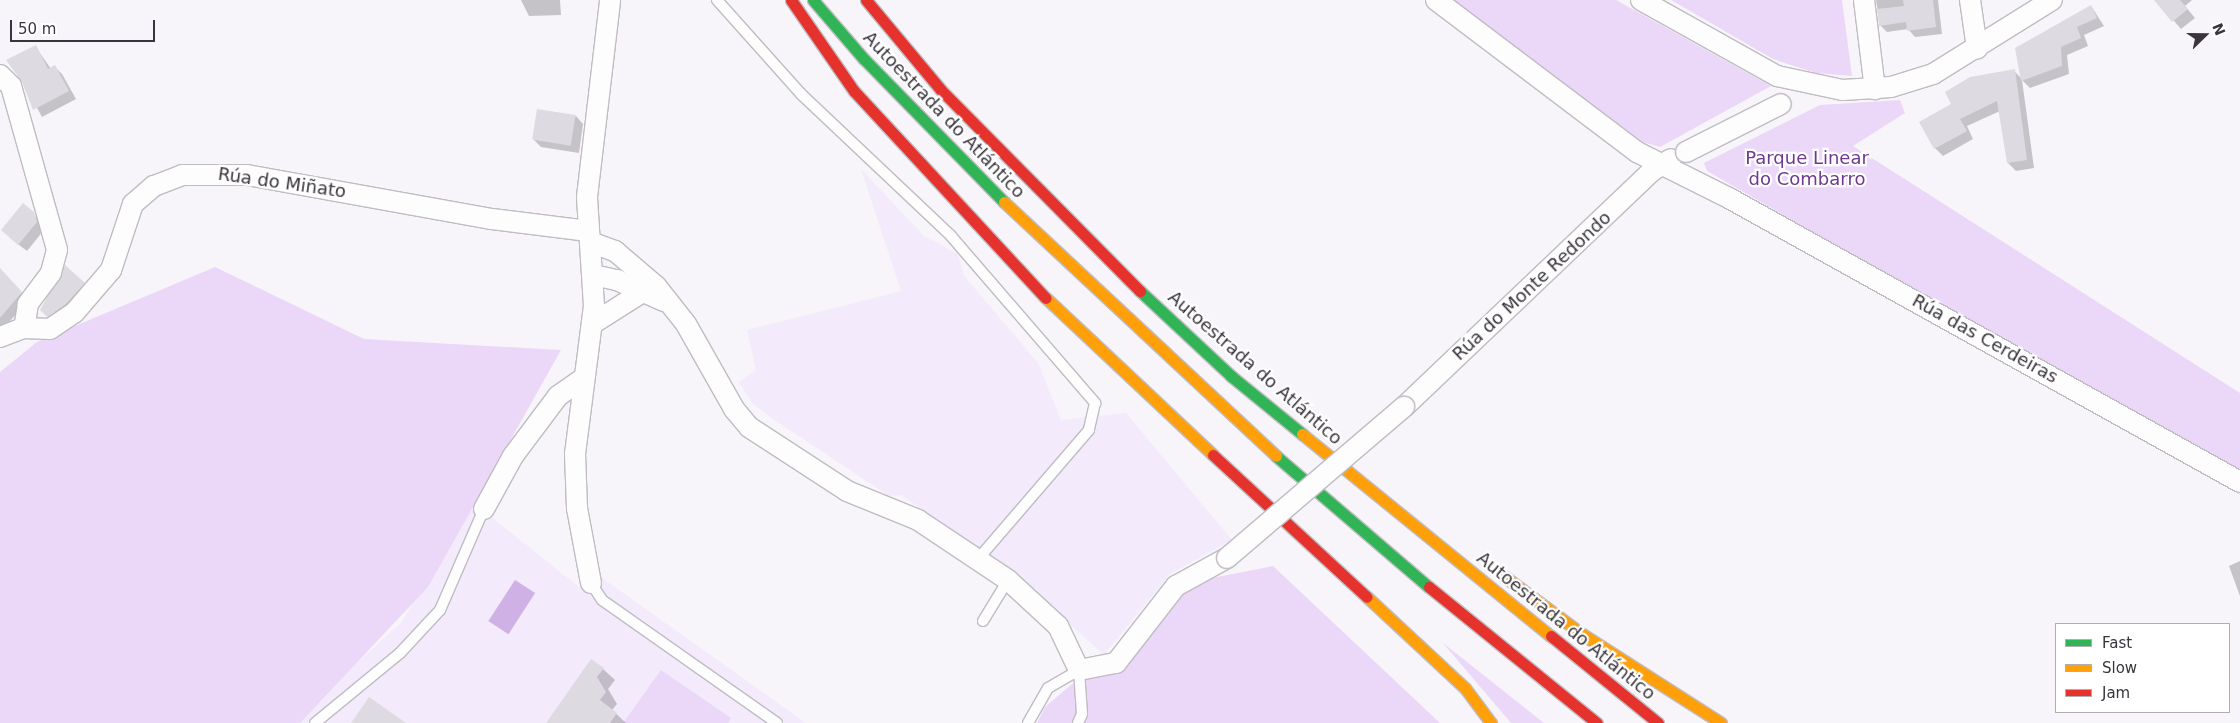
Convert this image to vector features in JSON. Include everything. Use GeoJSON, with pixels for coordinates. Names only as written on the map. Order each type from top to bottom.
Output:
{"type":"FeatureCollection","features":[{"type":"Feature","properties":{"kind":"highway"},"geometry":{"type":"LineString","coordinates":[[791,0],[854,91],[1057,310],[1465,688],[1491,723]]}},
{"type":"Feature","properties":{"kind":"highway","name":"Autoestrada do Atlántico"},"geometry":{"type":"LineString","coordinates":[[814,0],[864,59],[1051,250],[1213,402],[1374,542],[1597,723]]}},
{"type":"Feature","properties":{"kind":"highway","name":"Autoestrada do Atlántico"},"geometry":{"type":"LineString","coordinates":[[866,0],[941,90],[1127,279],[1231,376],[1658,723]]}},
{"type":"Feature","properties":{"kind":"highway"},"geometry":{"type":"LineString","coordinates":[[1025,175],[1180,309]]}},
{"type":"Feature","properties":{"kind":"highway"},"geometry":{"type":"LineString","coordinates":[[1266,386],[1434,524]]}},
{"type":"Feature","properties":{"kind":"highway"},"geometry":{"type":"LineString","coordinates":[[1488,564],[1582,634],[1721,723]]}},
{"type":"Feature","properties":{"kind":"street"},"geometry":{"type":"LineString","coordinates":[[591,582],[575,485],[584,378],[592,324],[593,275],[589,237],[588,197],[610,0]]}},
{"type":"Feature","properties":{"kind":"street"},"geometry":{"type":"LineString","coordinates":[[1436,0],[1516,63],[1660,164]]}},
{"type":"Feature","properties":{"kind":"street"},"geometry":{"type":"LineString","coordinates":[[1641,0],[1766,71],[1814,87],[1874,89],[1933,74],[2052,0]]}},
{"type":"Feature","properties":{"kind":"street"},"geometry":{"type":"LineString","coordinates":[[1864,0],[1874,89]]}},
{"type":"Feature","properties":{"kind":"street"},"geometry":{"type":"LineString","coordinates":[[1970,0],[1977,48]]}},
{"type":"Feature","properties":{"kind":"street"},"geometry":{"type":"LineString","coordinates":[[0,75],[10,86],[57,250],[51,273],[28,304],[24,328]]}},
{"type":"Feature","properties":{"kind":"street","name":"Rúa do Monte Redondo"},"geometry":{"type":"LineString","coordinates":[[1079,670],[1116,663],[1176,586],[1227,558],[1404,407],[1660,164],[1814,87]]}},
{"type":"Feature","properties":{"kind":"street","name":"Rúa das Cerdeiras"},"geometry":{"type":"LineString","coordinates":[[1660,164],[1729,198],[2240,482]]}},
{"type":"Feature","properties":{"kind":"street","name":"Rúa do Miñato"},"geometry":{"type":"LineString","coordinates":[[0,337],[24,328],[50,329],[89,300],[110,270],[133,204],[154,186],[182,175],[247,175],[589,237],[628,260],[670,304],[750,427],[847,491],[918,520],[979,558],[1008,580],[1058,626],[1079,670]]}},
{"type":"Feature","properties":{"kind":"street"},"geometry":{"type":"LineString","coordinates":[[593,275],[644,291],[670,304]]}},
{"type":"Feature","properties":{"kind":"street"},"geometry":{"type":"LineString","coordinates":[[592,324],[644,291]]}},
{"type":"Feature","properties":{"kind":"street"},"geometry":{"type":"LineString","coordinates":[[484,510],[513,456],[558,396],[584,378]]}},
{"type":"Feature","properties":{"kind":"lane"},"geometry":{"type":"LineString","coordinates":[[717,0],[801,94],[951,236],[1095,403],[1088,430],[979,558]]}},
{"type":"Feature","properties":{"kind":"lane"},"geometry":{"type":"LineString","coordinates":[[315,723],[400,653],[440,610],[484,510]]}},
{"type":"Feature","properties":{"kind":"lane"},"geometry":{"type":"LineString","coordinates":[[982,621],[1008,580]]}},
{"type":"Feature","properties":{"kind":"lane"},"geometry":{"type":"LineString","coordinates":[[591,582],[602,600],[777,723]]}},
{"type":"Feature","properties":{"kind":"lane"},"geometry":{"type":"LineString","coordinates":[[1028,723],[1048,688],[1079,670],[1082,714],[1078,723]]}},
{"type":"Feature","properties":{"kind":"shaded area"},"geometry":{"type":"Polygon","coordinates":[[[861,169],[924,236],[958,254],[964,276],[1038,363],[1061,420],[1126,413],[1232,540],[1170,574],[1104,655],[1003,564],[901,495],[889,496],[770,417],[752,403],[739,382],[756,370],[747,330],[901,291],[861,169]]]}},
{"type":"Feature","properties":{"kind":"shaded area"},"geometry":{"type":"Polygon","coordinates":[[[470,500],[579,587],[602,578],[806,723],[290,723],[402,622],[470,500]]]}},
{"type":"Feature","properties":{"kind":"shaded area"},"geometry":{"type":"Polygon","coordinates":[[[515,580],[535,593],[508,634],[488,621],[515,580]]]}},
{"type":"Feature","properties":{"kind":"green space","name":"Parque Linear do Combarro"},"geometry":{"type":"Polygon","coordinates":[[[1451,0],[1616,0],[1771,86],[1660,147],[1643,142],[1451,0]]]}},
{"type":"Feature","properties":{"kind":"green space"},"geometry":{"type":"Polygon","coordinates":[[[1671,0],[1842,0],[1852,76],[1816,73],[1773,59],[1671,0]]]}},
{"type":"Feature","properties":{"kind":"green space","name":"Parque Linear do Combarro"},"geometry":{"type":"Polygon","coordinates":[[[1900,100],[1905,113],[1853,146],[2240,393],[2240,478],[1707,171],[1704,163],[1820,105],[1900,100]]]}},
{"type":"Feature","properties":{"kind":"green space"},"geometry":{"type":"Polygon","coordinates":[[[215,267],[364,339],[561,350],[428,587],[300,723],[0,723],[0,372],[37,342],[215,267]]]}},
{"type":"Feature","properties":{"kind":"green space"},"geometry":{"type":"Polygon","coordinates":[[[1273,566],[1440,723],[1037,723],[1045,707],[1192,582],[1273,566]]]}},
{"type":"Feature","properties":{"kind":"green space"},"geometry":{"type":"Polygon","coordinates":[[[1443,643],[1544,723],[1511,723],[1443,643]]]}},
{"type":"Feature","properties":{"kind":"green space"},"geometry":{"type":"Polygon","coordinates":[[[661,670],[731,718],[728,723],[623,723],[661,670]]]}},
{"type":"Feature","properties":{"kind":"building"},"geometry":{"type":"Polygon","coordinates":[[[1903,0],[1933,0],[1936,27],[1907,31],[1906,22],[1879,26],[1877,9],[1904,6],[1903,0]]]}},
{"type":"Feature","properties":{"kind":"building"},"geometry":{"type":"Polygon","coordinates":[[[2154,0],[2180,0],[2188,9],[2172,22],[2154,0]]]}},
{"type":"Feature","properties":{"kind":"building"},"geometry":{"type":"Polygon","coordinates":[[[2091,5],[2097,18],[2077,27],[2081,38],[2061,47],[2062,66],[2021,81],[2015,48],[2091,5]]]}},
{"type":"Feature","properties":{"kind":"building"},"geometry":{"type":"Polygon","coordinates":[[[36,45],[48,69],[55,65],[69,91],[33,110],[22,82],[6,60],[36,45]]]}},
{"type":"Feature","properties":{"kind":"building"},"geometry":{"type":"Polygon","coordinates":[[[2015,69],[2027,160],[2007,163],[1997,101],[1960,119],[1967,131],[1934,149],[1919,122],[1951,104],[1945,92],[1970,77],[2015,69]]]}},
{"type":"Feature","properties":{"kind":"building"},"geometry":{"type":"Polygon","coordinates":[[[537,109],[576,115],[571,146],[532,140],[537,109]]]}},
{"type":"Feature","properties":{"kind":"building"},"geometry":{"type":"Polygon","coordinates":[[[23,203],[34,212],[37,222],[18,245],[1,230],[23,203]]]}},
{"type":"Feature","properties":{"kind":"building"},"geometry":{"type":"Polygon","coordinates":[[[65,265],[85,283],[66,304],[47,317],[40,310],[65,265]]]}},
{"type":"Feature","properties":{"kind":"building"},"geometry":{"type":"Polygon","coordinates":[[[0,268],[22,292],[0,318],[0,268]]]}},
{"type":"Feature","properties":{"kind":"building"},"geometry":{"type":"Polygon","coordinates":[[[591,659],[604,668],[597,677],[606,692],[600,700],[617,713],[610,723],[546,723],[591,659]]]}},
{"type":"Feature","properties":{"kind":"building"},"geometry":{"type":"Polygon","coordinates":[[[369,697],[406,723],[351,723],[369,697]]]}},
{"type":"Feature","properties":{"kind":"traffic: fast"},"geometry":{"type":"LineString","coordinates":[[813,0],[864,59],[1004,202]]}},
{"type":"Feature","properties":{"kind":"traffic: fast"},"geometry":{"type":"LineString","coordinates":[[1140,291],[1231,376],[1302,434]]}},
{"type":"Feature","properties":{"kind":"traffic: fast"},"geometry":{"type":"LineString","coordinates":[[1276,456],[1429,587]]}},
{"type":"Feature","properties":{"kind":"traffic: slow"},"geometry":{"type":"LineString","coordinates":[[1004,202],[1276,456]]}},
{"type":"Feature","properties":{"kind":"traffic: slow"},"geometry":{"type":"LineString","coordinates":[[1046,298],[1213,455]]}},
{"type":"Feature","properties":{"kind":"traffic: slow"},"geometry":{"type":"LineString","coordinates":[[1302,434],[1551,636]]}},
{"type":"Feature","properties":{"kind":"traffic: slow"},"geometry":{"type":"LineString","coordinates":[[1501,574],[1582,634],[1721,723]]}},
{"type":"Feature","properties":{"kind":"traffic: slow"},"geometry":{"type":"LineString","coordinates":[[1367,597],[1465,688],[1491,723]]}},
{"type":"Feature","properties":{"kind":"traffic: jam"},"geometry":{"type":"LineString","coordinates":[[791,0],[854,91],[1046,298]]}},
{"type":"Feature","properties":{"kind":"traffic: jam"},"geometry":{"type":"LineString","coordinates":[[866,0],[941,90],[1140,291]]}},
{"type":"Feature","properties":{"kind":"traffic: jam"},"geometry":{"type":"LineString","coordinates":[[1213,455],[1367,597]]}},
{"type":"Feature","properties":{"kind":"traffic: jam"},"geometry":{"type":"LineString","coordinates":[[1429,587],[1597,723]]}},
{"type":"Feature","properties":{"kind":"traffic: jam"},"geometry":{"type":"LineString","coordinates":[[1551,636],[1658,723]]}}]}
